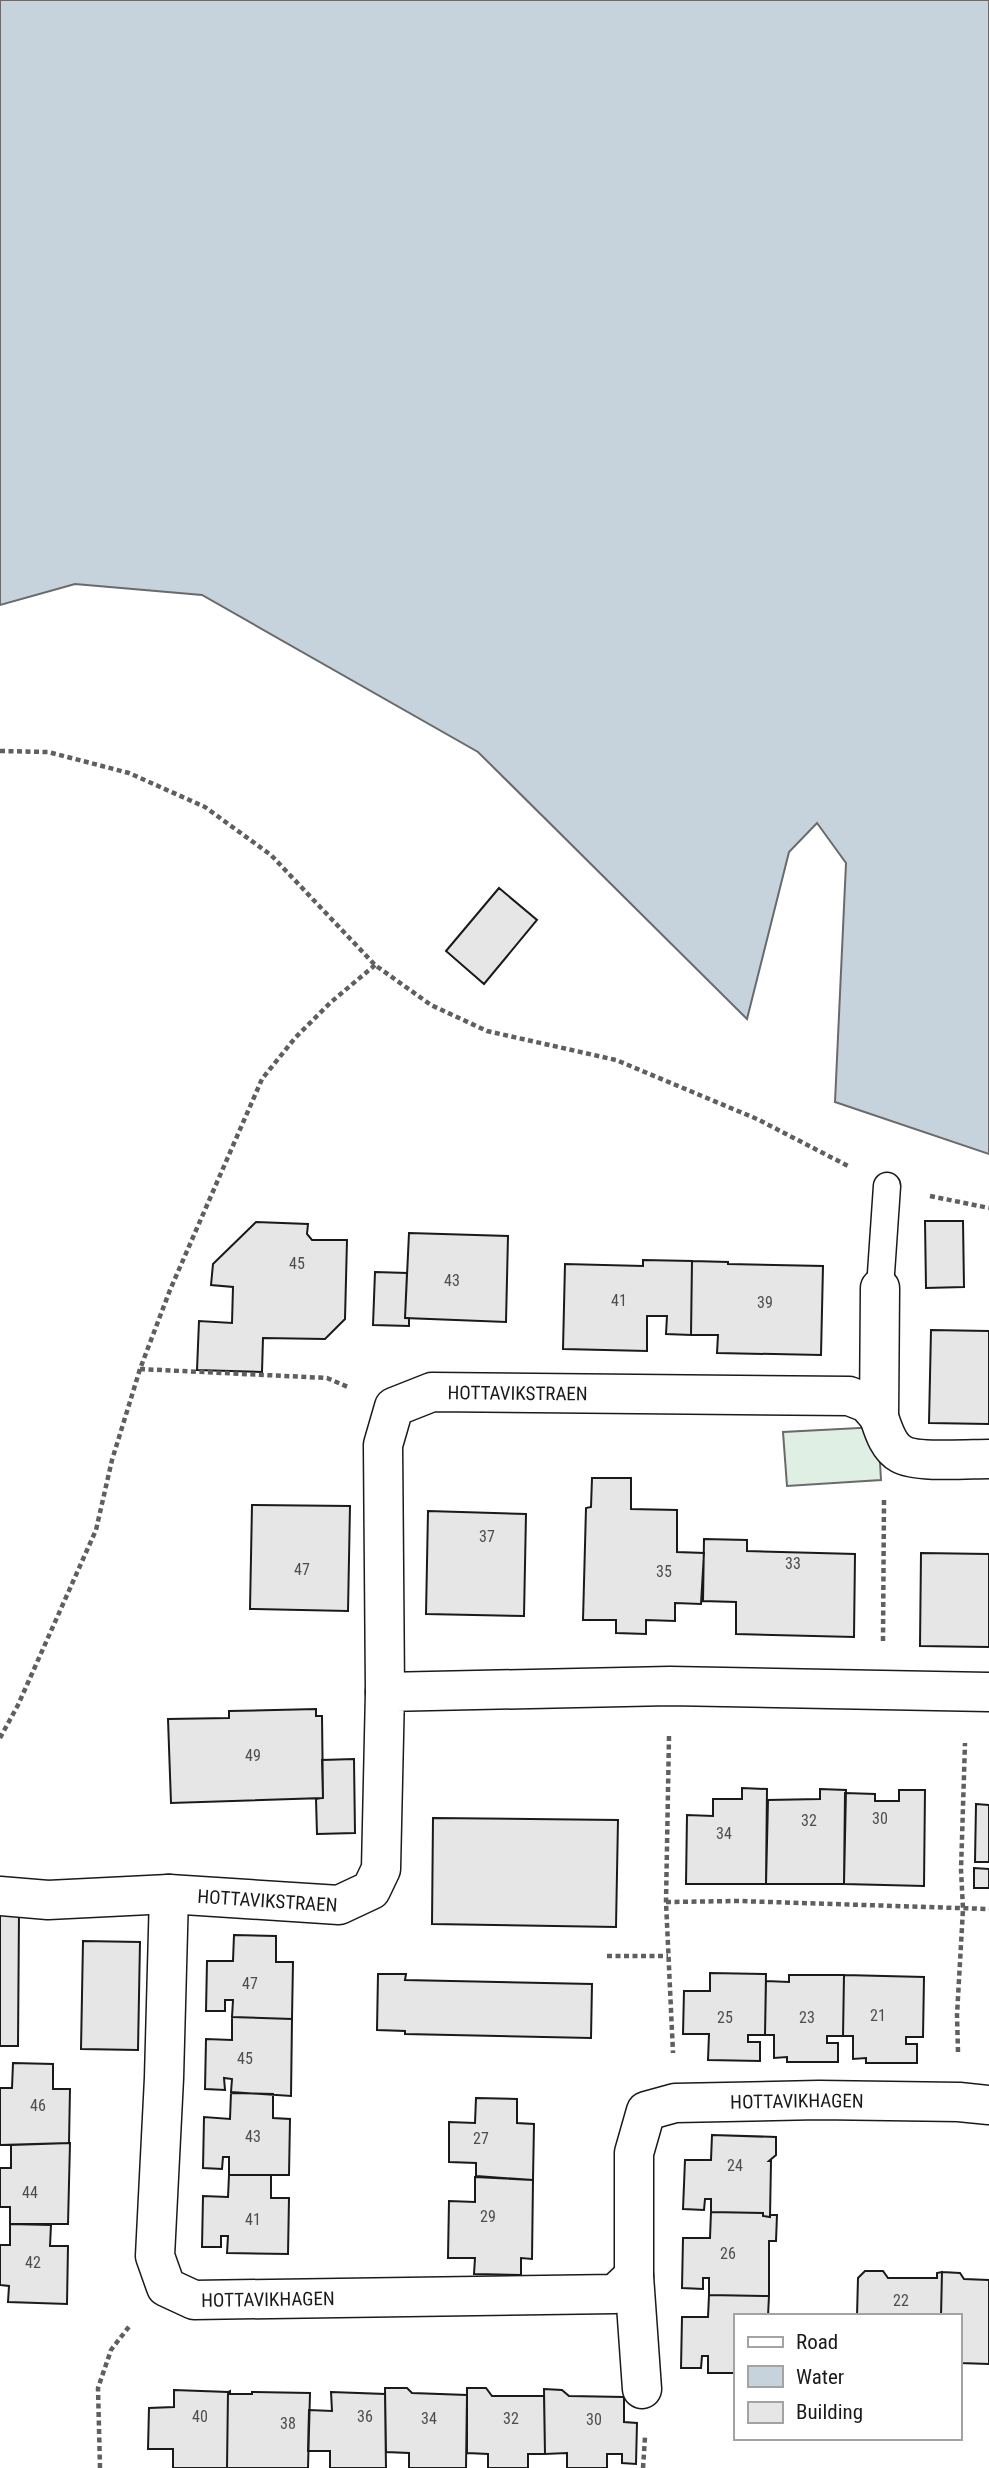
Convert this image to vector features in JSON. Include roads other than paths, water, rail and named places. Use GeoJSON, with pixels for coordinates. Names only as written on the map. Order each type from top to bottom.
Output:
{"type":"FeatureCollection","features":[{"type":"Feature","properties":{"kind":"street"},"geometry":{"type":"LineString","coordinates":[[880,1288],[882,1426]]}},
{"type":"Feature","properties":{"kind":"street","name":"HOTTAVIKSTRAEN"},"geometry":{"type":"LineString","coordinates":[[0,1896],[48,1900],[169,1894],[339,1905],[371,1890],[381,1869],[385,1692],[383,1446],[394,1407],[432,1392],[849,1396],[867,1403],[900,1454],[923,1458],[989,1459]]}},
{"type":"Feature","properties":{"kind":"street"},"geometry":{"type":"LineString","coordinates":[[385,1692],[670,1686],[977,1692]]}},
{"type":"Feature","properties":{"kind":"street","name":"HOTTAVIKHAGEN"},"geometry":{"type":"LineString","coordinates":[[169,1894],[164,2078],[155,2256],[166,2287],[194,2300],[615,2294],[634,2276]]}},
{"type":"Feature","properties":{"kind":"street","name":"HOTTAVIKHAGEN"},"geometry":{"type":"LineString","coordinates":[[642,2389],[634,2276],[634,2153],[646,2111],[675,2102],[819,2100],[974,2103]]}},
{"type":"Feature","properties":{"kind":"lane"},"geometry":{"type":"LineString","coordinates":[[880,1288],[887,1186]]}},
{"type":"Feature","properties":{"kind":"water"},"geometry":{"type":"Polygon","coordinates":[[[0,0],[989,0],[989,1154],[835,1102],[846,863],[817,823],[789,852],[747,1019],[478,752],[202,595],[75,584],[0,605],[0,0]]]}}]}
